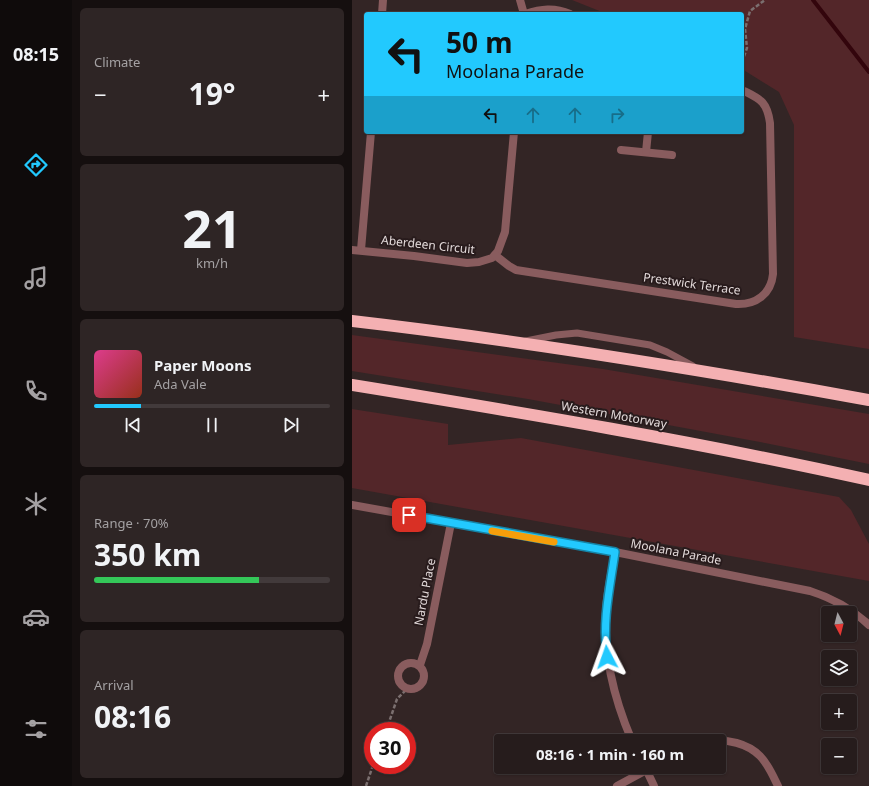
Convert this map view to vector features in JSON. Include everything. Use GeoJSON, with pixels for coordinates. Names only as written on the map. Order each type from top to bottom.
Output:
{"type":"FeatureCollection","features":[{"type":"Feature","properties":{"kind":"highway"},"geometry":{"type":"LineString","coordinates":[[352,321],[519,343],[700,370],[869,400]]}},
{"type":"Feature","properties":{"kind":"highway","name":"Western Motorway"},"geometry":{"type":"LineString","coordinates":[[352,385],[566,420],[869,480]]}},
{"type":"Feature","properties":{"kind":"street"},"geometry":{"type":"LineString","coordinates":[[382,12],[383,0]]}},
{"type":"Feature","properties":{"kind":"street"},"geometry":{"type":"LineString","coordinates":[[520,0],[523,12]]}},
{"type":"Feature","properties":{"kind":"street"},"geometry":{"type":"LineString","coordinates":[[533,12],[550,8],[564,12]]}},
{"type":"Feature","properties":{"kind":"street","name":"Prestwick Terrace"},"geometry":{"type":"LineString","coordinates":[[495,255],[516,270],[736,304],[749,303],[764,296],[770,287],[773,274],[770,123],[768,111],[764,103],[744,91]]}},
{"type":"Feature","properties":{"kind":"street"},"geometry":{"type":"LineString","coordinates":[[361,250],[371,134]]}},
{"type":"Feature","properties":{"kind":"street"},"geometry":{"type":"LineString","coordinates":[[495,255],[502,242],[505,232],[514,134]]}},
{"type":"Feature","properties":{"kind":"street"},"geometry":{"type":"LineString","coordinates":[[646,152],[648,134]]}},
{"type":"Feature","properties":{"kind":"street"},"geometry":{"type":"LineString","coordinates":[[621,150],[672,155]]}},
{"type":"Feature","properties":{"kind":"street","name":"Aberdeen Circuit"},"geometry":{"type":"LineString","coordinates":[[352,250],[474,263],[485,261],[495,255]]}},
{"type":"Feature","properties":{"kind":"street","name":"Moolana Parade"},"geometry":{"type":"LineString","coordinates":[[352,505],[615,552],[810,591],[838,602],[869,625]]}},
{"type":"Feature","properties":{"kind":"street","name":"Nardu Place"},"geometry":{"type":"LineString","coordinates":[[407,689],[416,689],[422,684],[425,676],[420,665],[427,644],[451,523]]}},
{"type":"Feature","properties":{"kind":"street"},"geometry":{"type":"LineString","coordinates":[[615,552],[606,609],[606,648],[614,692],[629,734]]}},
{"type":"Feature","properties":{"kind":"street"},"geometry":{"type":"LineString","coordinates":[[407,689],[400,683],[398,674],[399,670],[406,664],[415,663],[420,665]]}},
{"type":"Feature","properties":{"kind":"street"},"geometry":{"type":"LineString","coordinates":[[726,741],[737,742],[760,756],[778,786]]}},
{"type":"Feature","properties":{"kind":"street"},"geometry":{"type":"LineString","coordinates":[[617,786],[638,774]]}},
{"type":"Feature","properties":{"kind":"street"},"geometry":{"type":"LineString","coordinates":[[650,774],[654,786]]}},
{"type":"Feature","properties":{"kind":"lane"},"geometry":{"type":"LineString","coordinates":[[519,343],[556,335],[577,333],[650,345],[667,352],[700,370]]}},
{"type":"Feature","properties":{"kind":"path"},"geometry":{"type":"LineString","coordinates":[[744,56],[747,48],[746,29],[750,11],[765,0]]}},
{"type":"Feature","properties":{"kind":"path"},"geometry":{"type":"LineString","coordinates":[[389,722],[397,699],[407,689]]}},
{"type":"Feature","properties":{"kind":"path"},"geometry":{"type":"LineString","coordinates":[[366,786],[370,774]]}},
{"type":"Feature","properties":{"kind":"shaded area"},"geometry":{"type":"Polygon","coordinates":[[[572,0],[869,0],[869,349],[794,337],[794,125],[779,92],[744,70],[744,12],[602,12],[572,0]]]}},
{"type":"Feature","properties":{"kind":"shaded area"},"geometry":{"type":"Polygon","coordinates":[[[352,335],[603,369],[869,414],[869,464],[528,399],[352,371],[352,335]]]}},
{"type":"Feature","properties":{"kind":"shaded area"},"geometry":{"type":"Polygon","coordinates":[[[352,409],[448,424],[448,445],[521,438],[839,497],[851,510],[869,544],[869,581],[352,488],[352,409]]]}},
{"type":"Feature","properties":{"kind":"waterway"},"geometry":{"type":"LineString","coordinates":[[813,0],[869,72]]}},
{"type":"Feature","properties":{"kind":"slow traffic"},"geometry":{"type":"LineString","coordinates":[[492,531],[554,542]]}},
{"type":"Feature","properties":{"kind":"route"},"geometry":{"type":"LineString","coordinates":[[409,515],[615,552],[606,609],[607,657]]}}]}
